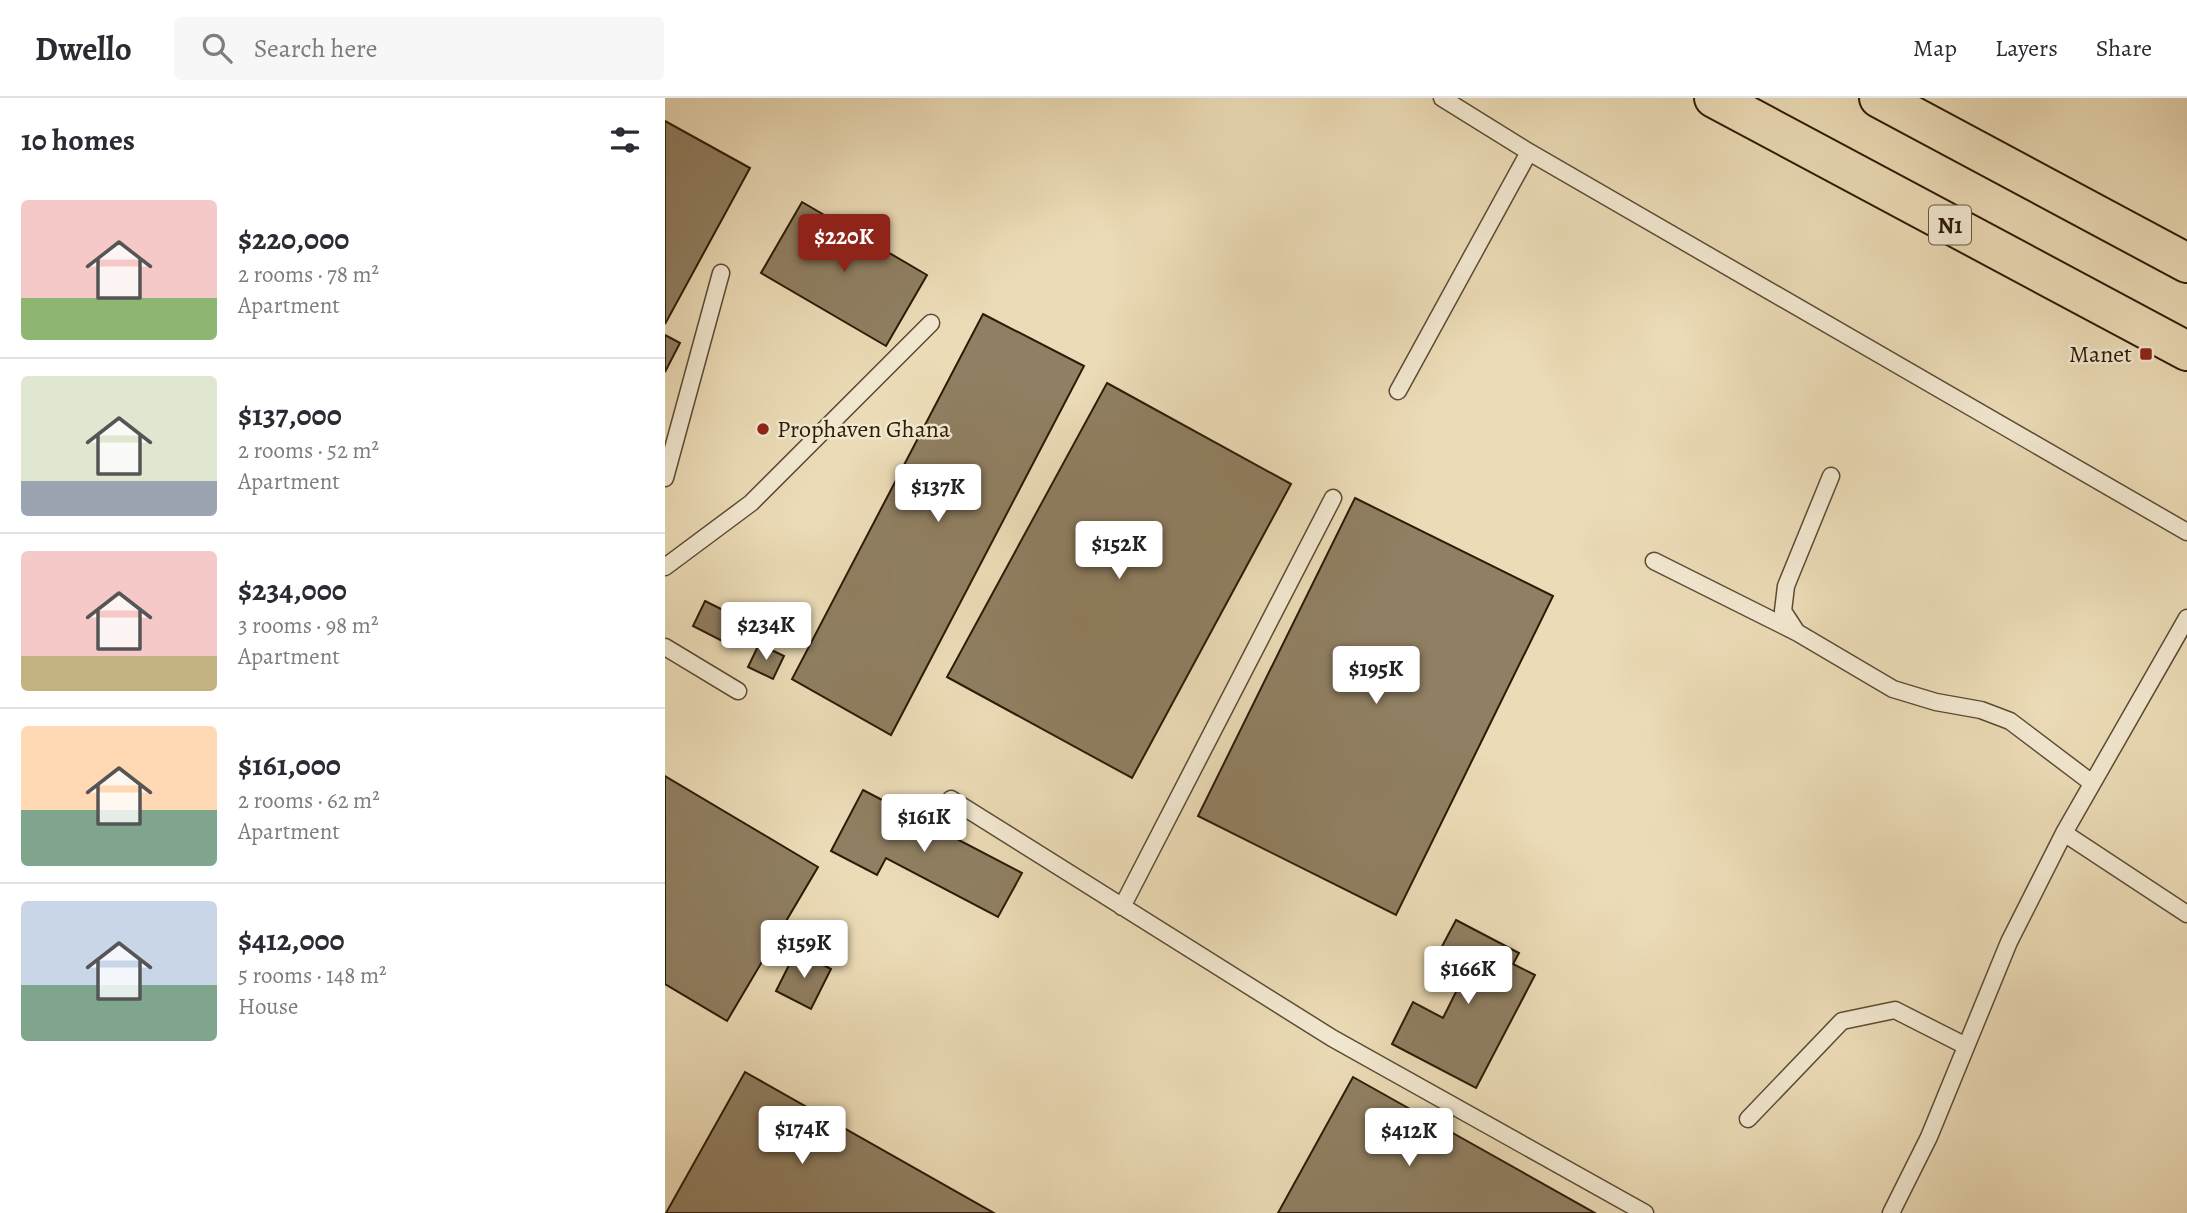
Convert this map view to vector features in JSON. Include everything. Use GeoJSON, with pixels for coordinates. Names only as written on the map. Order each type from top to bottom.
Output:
{"type":"FeatureCollection","features":[{"type":"Feature","properties":{"kind":"highway","name":"N1"},"geometry":{"type":"LineString","coordinates":[[1714,98],[2187,351]]}},
{"type":"Feature","properties":{"kind":"highway"},"geometry":{"type":"LineString","coordinates":[[1879,98],[2187,263]]}},
{"type":"Feature","properties":{"kind":"lane"},"geometry":{"type":"LineString","coordinates":[[1441,98],[1529,152],[2187,532]]}},
{"type":"Feature","properties":{"kind":"lane"},"geometry":{"type":"LineString","coordinates":[[1398,391],[1529,152]]}},
{"type":"Feature","properties":{"kind":"lane"},"geometry":{"type":"LineString","coordinates":[[665,478],[721,273]]}},
{"type":"Feature","properties":{"kind":"lane"},"geometry":{"type":"LineString","coordinates":[[665,567],[751,503],[931,323]]}},
{"type":"Feature","properties":{"kind":"lane"},"geometry":{"type":"LineString","coordinates":[[1798,633],[1783,611],[1786,586],[1831,476]]}},
{"type":"Feature","properties":{"kind":"lane"},"geometry":{"type":"LineString","coordinates":[[1122,907],[1333,498]]}},
{"type":"Feature","properties":{"kind":"lane"},"geometry":{"type":"LineString","coordinates":[[1654,561],[1798,633],[1893,689],[1937,702],[1981,710],[2010,721],[2092,783]]}},
{"type":"Feature","properties":{"kind":"lane"},"geometry":{"type":"LineString","coordinates":[[1891,1213],[1929,1137],[2009,942],[2064,833],[2187,618]]}},
{"type":"Feature","properties":{"kind":"lane"},"geometry":{"type":"LineString","coordinates":[[665,647],[737,691]]}},
{"type":"Feature","properties":{"kind":"lane"},"geometry":{"type":"LineString","coordinates":[[951,799],[1332,1038],[1645,1213]]}},
{"type":"Feature","properties":{"kind":"lane"},"geometry":{"type":"LineString","coordinates":[[2064,833],[2187,914]]}},
{"type":"Feature","properties":{"kind":"lane"},"geometry":{"type":"LineString","coordinates":[[1748,1119],[1842,1021],[1895,1010],[1966,1046]]}},
{"type":"Feature","properties":{"kind":"building"},"geometry":{"type":"Polygon","coordinates":[[[665,121],[750,168],[665,324],[665,121]]]}},
{"type":"Feature","properties":{"kind":"building"},"geometry":{"type":"Polygon","coordinates":[[[802,202],[927,275],[886,346],[761,273],[802,202]]]}},
{"type":"Feature","properties":{"kind":"building"},"geometry":{"type":"Polygon","coordinates":[[[983,314],[1084,366],[891,735],[792,679],[983,314]]]}},
{"type":"Feature","properties":{"kind":"building"},"geometry":{"type":"Polygon","coordinates":[[[665,335],[680,343],[665,372],[665,335]]]}},
{"type":"Feature","properties":{"kind":"building"},"geometry":{"type":"Polygon","coordinates":[[[1107,383],[1291,484],[1132,778],[947,677],[1107,383]]]}},
{"type":"Feature","properties":{"kind":"building"},"geometry":{"type":"Polygon","coordinates":[[[1355,498],[1553,596],[1396,915],[1198,816],[1355,498]]]}},
{"type":"Feature","properties":{"kind":"building"},"geometry":{"type":"Polygon","coordinates":[[[705,601],[741,619],[728,644],[693,626],[705,601]]]}},
{"type":"Feature","properties":{"kind":"building"},"geometry":{"type":"Polygon","coordinates":[[[759,644],[784,656],[773,679],[748,667],[759,644]]]}},
{"type":"Feature","properties":{"kind":"building"},"geometry":{"type":"Polygon","coordinates":[[[665,776],[818,867],[727,1021],[665,984],[665,776]]]}},
{"type":"Feature","properties":{"kind":"building"},"geometry":{"type":"Polygon","coordinates":[[[863,790],[1022,873],[998,917],[886,858],[877,875],[831,851],[863,790]]]}},
{"type":"Feature","properties":{"kind":"building"},"geometry":{"type":"Polygon","coordinates":[[[1456,920],[1519,953],[1513,964],[1535,975],[1476,1088],[1392,1044],[1413,1002],[1443,1018],[1461,982],[1431,967],[1456,920]]]}},
{"type":"Feature","properties":{"kind":"building"},"geometry":{"type":"Polygon","coordinates":[[[796,951],[831,969],[811,1009],[776,991],[796,951]]]}},
{"type":"Feature","properties":{"kind":"building"},"geometry":{"type":"Polygon","coordinates":[[[745,1072],[994,1213],[666,1213],[745,1072]]]}},
{"type":"Feature","properties":{"kind":"building"},"geometry":{"type":"Polygon","coordinates":[[[1353,1077],[1595,1213],[1278,1213],[1353,1077]]]}},
{"type":"Feature","properties":{"kind":"place","name":"Manet"},"geometry":{"type":"Point","coordinates":[2146,354]}},
{"type":"Feature","properties":{"kind":"place","name":"Prophaven Ghana"},"geometry":{"type":"Point","coordinates":[763,429]}}]}
